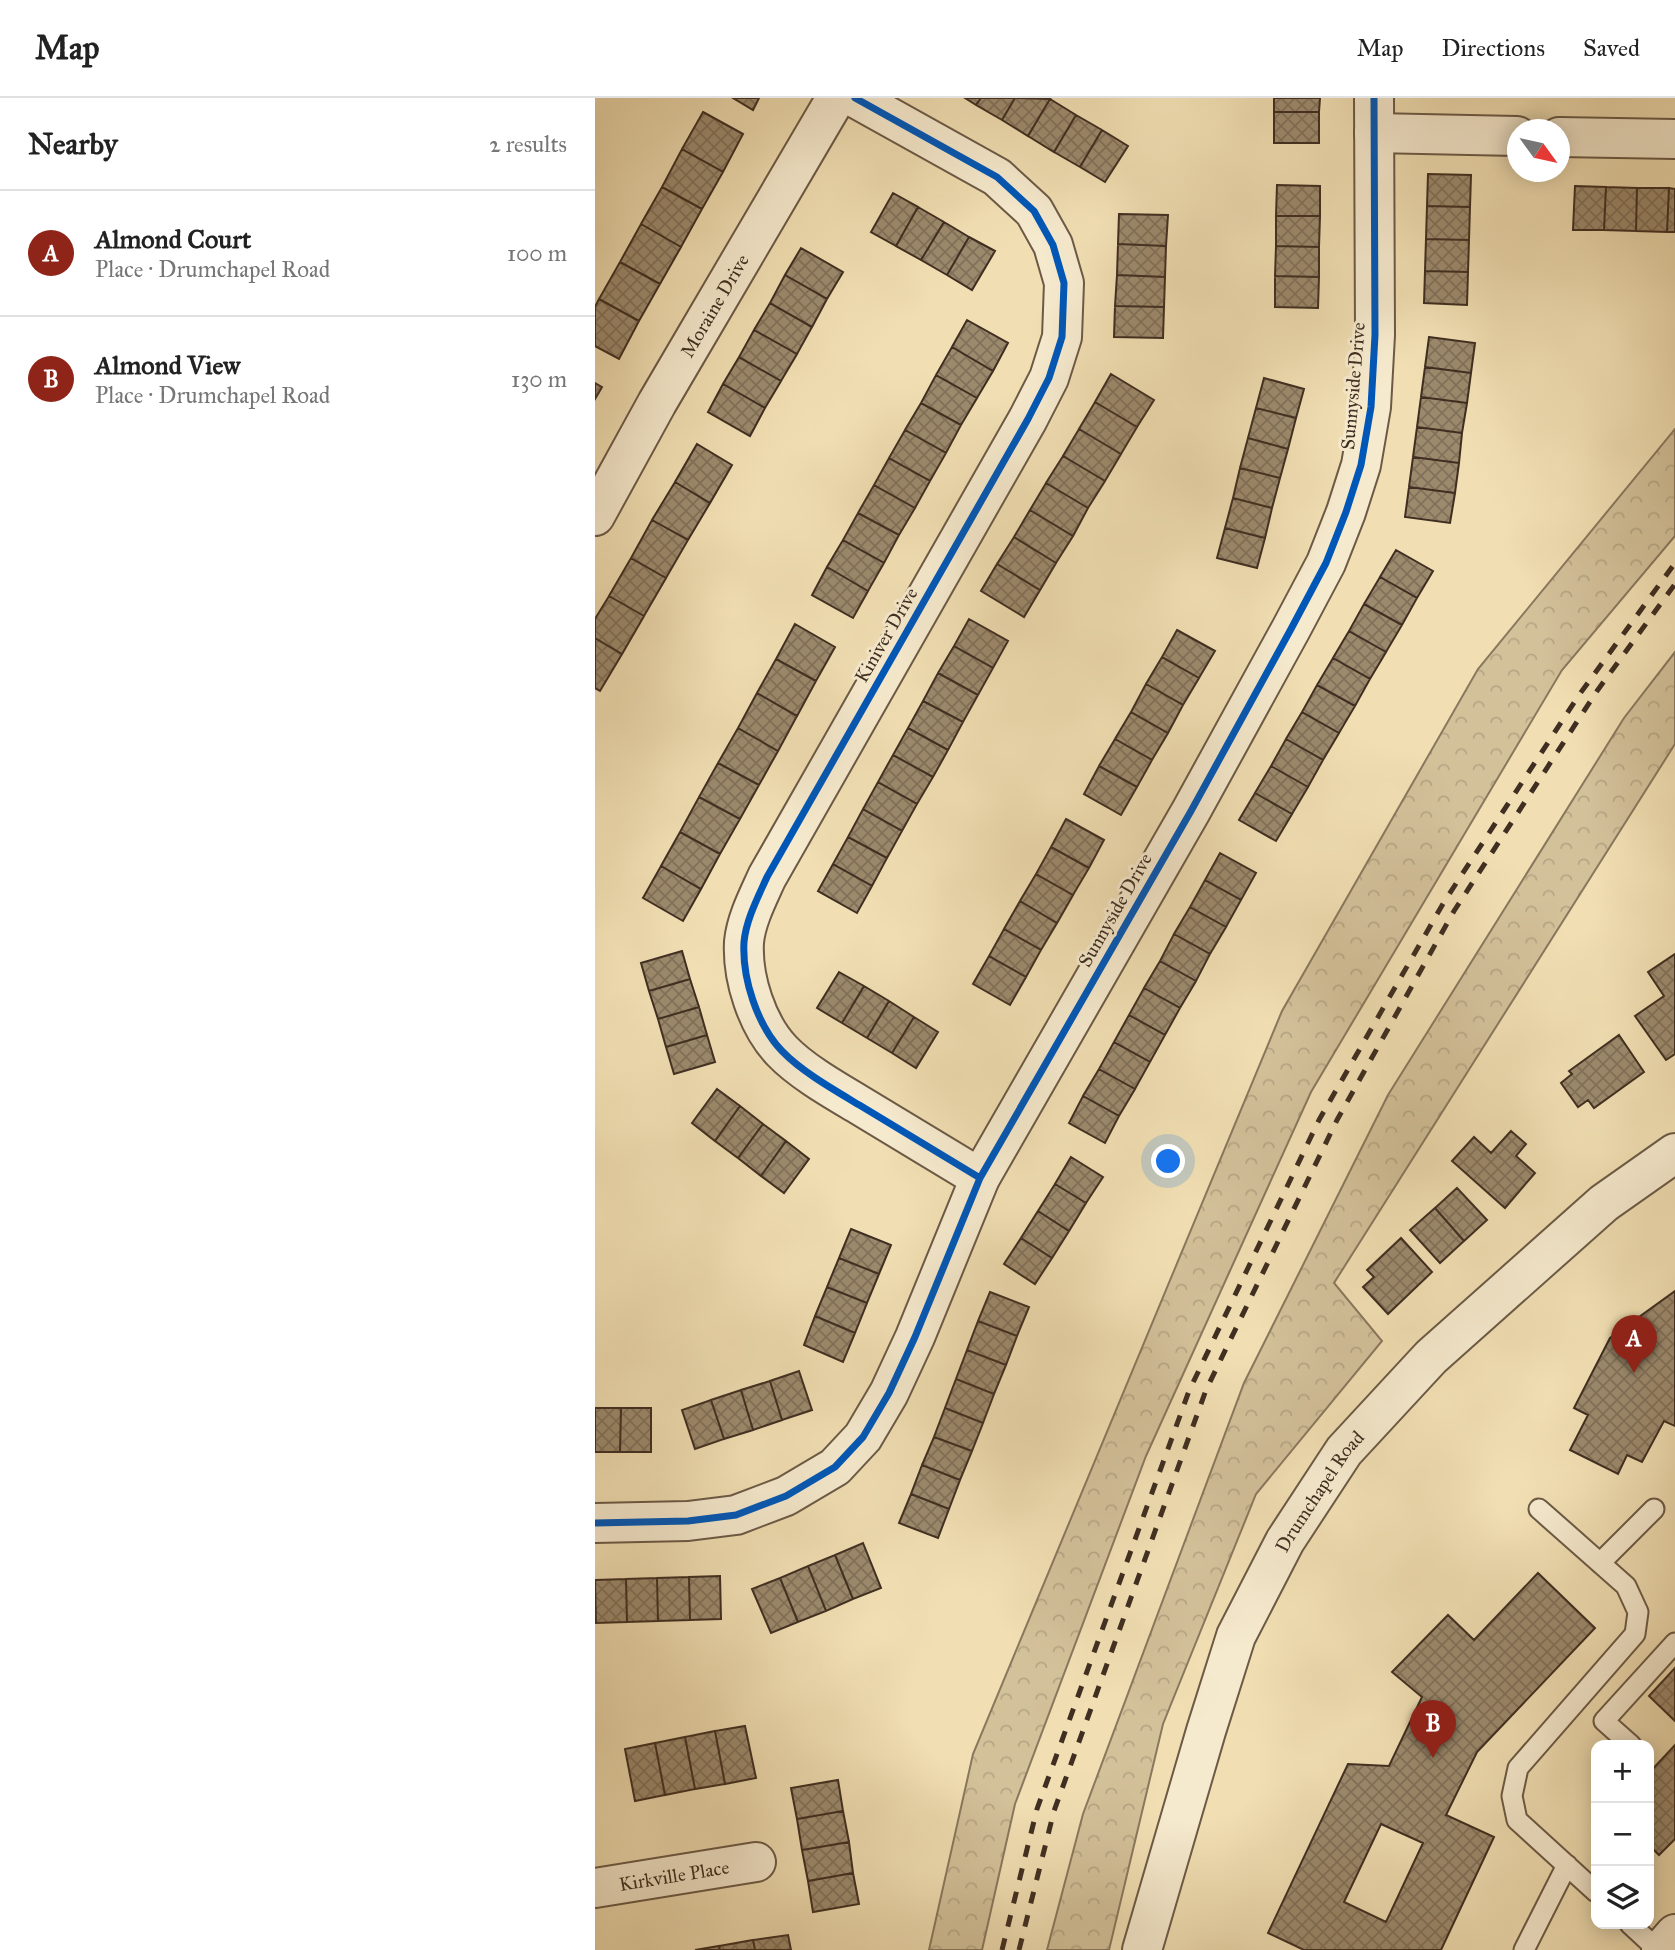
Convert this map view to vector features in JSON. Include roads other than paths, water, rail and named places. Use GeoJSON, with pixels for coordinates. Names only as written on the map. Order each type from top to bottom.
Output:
{"type":"FeatureCollection","features":[{"type":"Feature","properties":{"kind":"street","name":"Moraine Drive"},"geometry":{"type":"LineString","coordinates":[[595,516],[657,403],[836,98]]}},
{"type":"Feature","properties":{"kind":"street","name":"Kiniver Drive"},"geometry":{"type":"LineString","coordinates":[[855,98],[997,177],[1034,211],[1053,245],[1064,283],[1062,337],[1049,378],[1028,419],[767,877],[747,928],[744,957],[751,998],[782,1051],[821,1081],[980,1178]]}},
{"type":"Feature","properties":{"kind":"street","name":"Sunnyside Drive"},"geometry":{"type":"LineString","coordinates":[[595,1523],[688,1521],[736,1515],[786,1496],[835,1467],[863,1437],[889,1393],[915,1337],[980,1178],[1191,811],[1326,563],[1346,512],[1361,465],[1371,407],[1375,335],[1374,116]]}},
{"type":"Feature","properties":{"kind":"street"},"geometry":{"type":"LineString","coordinates":[[1374,116],[1507,135]]}},
{"type":"Feature","properties":{"kind":"street"},"geometry":{"type":"LineString","coordinates":[[1570,137],[1675,139]]}},
{"type":"Feature","properties":{"kind":"street","name":"Drumchapel Road"},"geometry":{"type":"LineString","coordinates":[[1143,1950],[1236,1636],[1285,1541],[1344,1451],[1431,1357],[1604,1203],[1675,1153]]}},
{"type":"Feature","properties":{"kind":"street","name":"Kirkville Place"},"geometry":{"type":"LineString","coordinates":[[595,1888],[755,1862]]}},
{"type":"Feature","properties":{"kind":"street"},"geometry":{"type":"LineString","coordinates":[[1660,1950],[1675,1934]]}},
{"type":"Feature","properties":{"kind":"lane"},"geometry":{"type":"LineString","coordinates":[[1539,1509],[1626,1586],[1638,1612],[1635,1633],[1518,1768],[1512,1796],[1517,1820],[1591,1887]]}},
{"type":"Feature","properties":{"kind":"lane"},"geometry":{"type":"LineString","coordinates":[[1600,1563],[1654,1509]]}},
{"type":"Feature","properties":{"kind":"lane"},"geometry":{"type":"LineString","coordinates":[[1625,1740],[1604,1721],[1675,1643]]}},
{"type":"Feature","properties":{"kind":"lane"},"geometry":{"type":"LineString","coordinates":[[1524,1950],[1567,1865]]}},
{"type":"Feature","properties":{"kind":"lane"},"geometry":{"type":"LineString","coordinates":[[1636,1929],[1660,1950]]}},
{"type":"Feature","properties":{"kind":"railway"},"geometry":{"type":"LineString","coordinates":[[1002,1950],[1037,1809],[1189,1391],[1319,1120],[1444,902],[1579,695],[1675,563]]}},
{"type":"Feature","properties":{"kind":"railway"},"geometry":{"type":"LineString","coordinates":[[1019,1950],[1054,1811],[1206,1390],[1337,1120],[1454,911],[1597,691],[1675,584]]}},
{"type":"Feature","properties":{"kind":"place","name":"Almond Court"},"geometry":{"type":"Point","coordinates":[1634,1373]}},
{"type":"Feature","properties":{"kind":"place","name":"Almond View"},"geometry":{"type":"Point","coordinates":[1433,1758]}}]}
